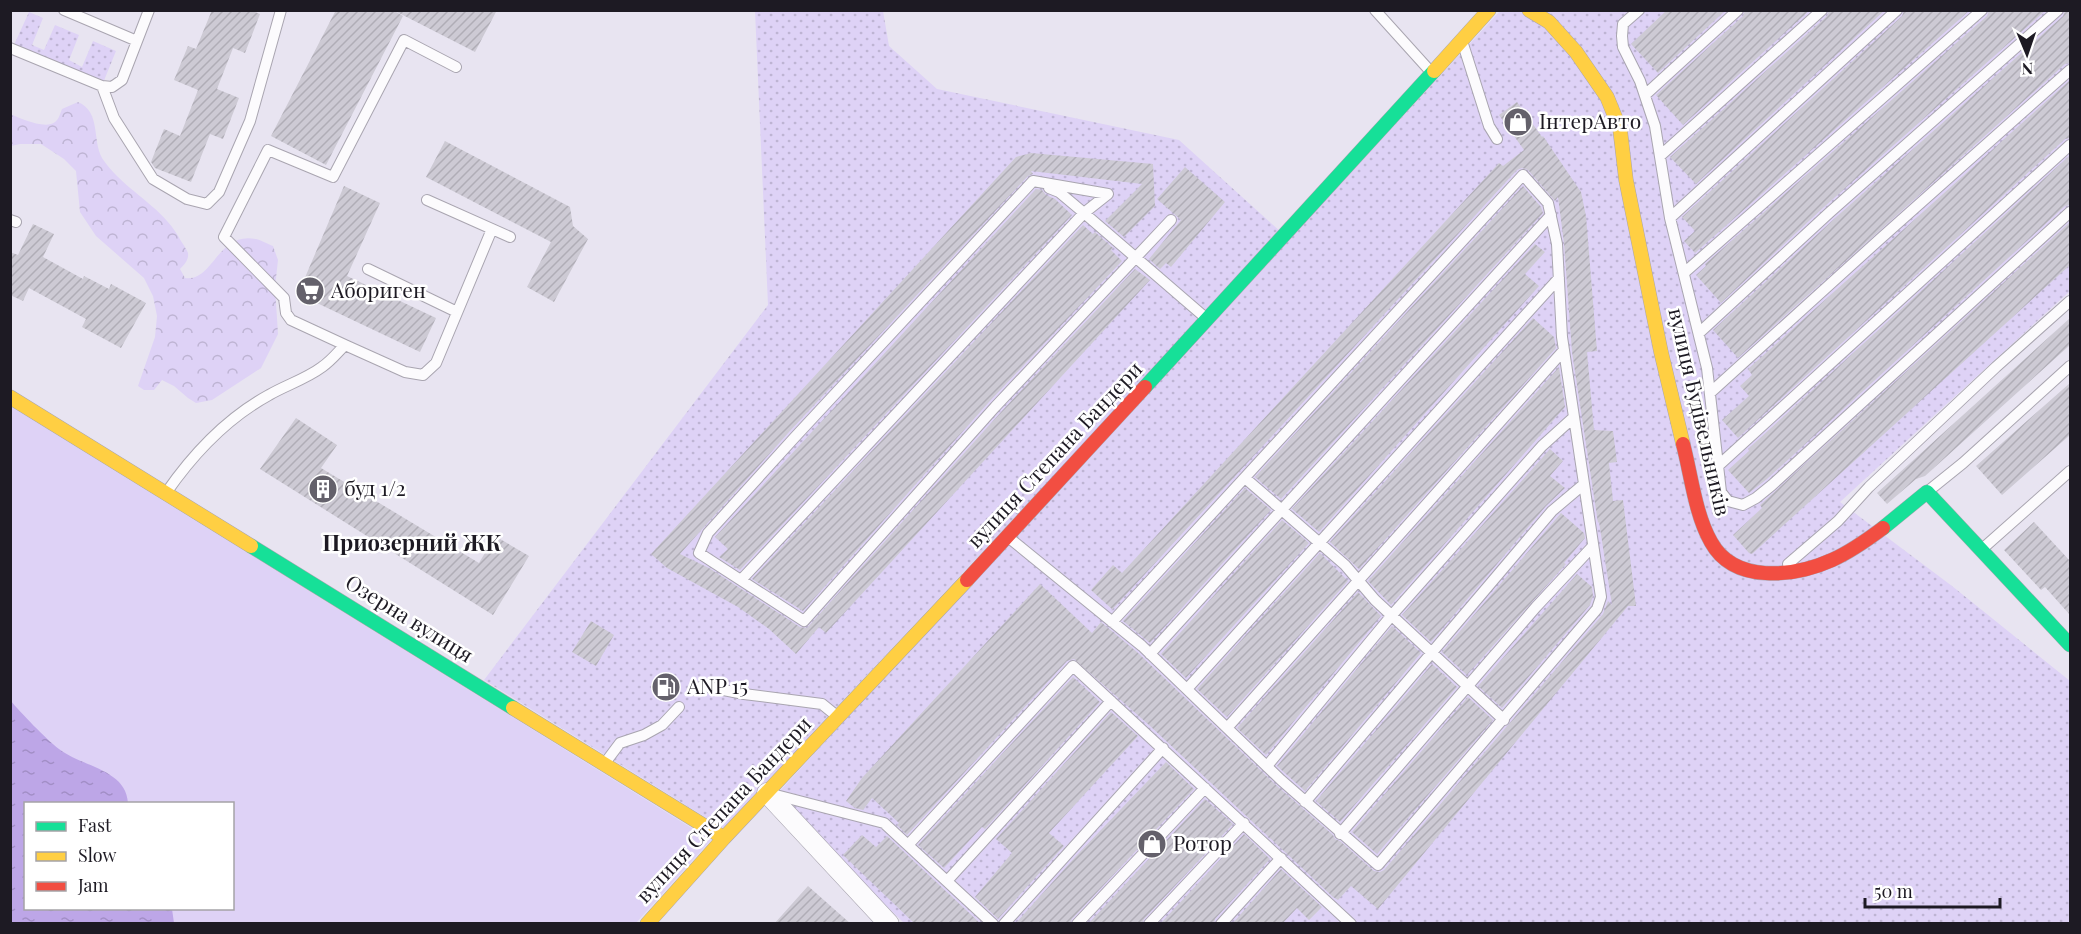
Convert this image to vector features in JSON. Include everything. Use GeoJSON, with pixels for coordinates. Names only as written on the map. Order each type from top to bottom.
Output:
{"type":"FeatureCollection","features":[{"type":"Feature","properties":{"kind":"street","name":"вулиця Степана Бандери"},"geometry":{"type":"LineString","coordinates":[[647,924],[724,838],[1008,537],[1489,10]]}},
{"type":"Feature","properties":{"kind":"street","name":"вулиця Будівельників"},"geometry":{"type":"LineString","coordinates":[[1529,10],[1550,22],[1576,52],[1607,97],[1620,129],[1626,180],[1661,352],[1703,525],[1715,548],[1731,564],[1751,572],[1777,574],[1797,572],[1838,558],[1879,532],[1927,492]]}},
{"type":"Feature","properties":{"kind":"street","name":"Озерна вулиця"},"geometry":{"type":"LineString","coordinates":[[12,391],[26,406],[724,838]]}},
{"type":"Feature","properties":{"kind":"street"},"geometry":{"type":"LineString","coordinates":[[1927,492],[2070,645]]}},
{"type":"Feature","properties":{"kind":"street"},"geometry":{"type":"LineString","coordinates":[[767,793],[889,924]]}},
{"type":"Feature","properties":{"kind":"lane"},"geometry":{"type":"LineString","coordinates":[[64,10],[137,41]]}},
{"type":"Feature","properties":{"kind":"lane"},"geometry":{"type":"LineString","coordinates":[[10,48],[102,86],[112,87],[122,80],[149,10]]}},
{"type":"Feature","properties":{"kind":"lane"},"geometry":{"type":"LineString","coordinates":[[102,86],[114,118],[153,179],[187,199],[207,204],[219,192],[250,121],[281,10]]}},
{"type":"Feature","properties":{"kind":"lane"},"geometry":{"type":"LineString","coordinates":[[1375,10],[1432,74]]}},
{"type":"Feature","properties":{"kind":"lane"},"geometry":{"type":"LineString","coordinates":[[1639,10],[1623,24],[1623,47],[1645,95],[1655,126],[1670,218],[1707,368],[1721,492],[1728,501],[1743,505],[1756,498],[2070,212]]}},
{"type":"Feature","properties":{"kind":"lane"},"geometry":{"type":"LineString","coordinates":[[1645,95],[1738,10]]}},
{"type":"Feature","properties":{"kind":"lane"},"geometry":{"type":"LineString","coordinates":[[1660,156],[1822,10]]}},
{"type":"Feature","properties":{"kind":"lane"},"geometry":{"type":"LineString","coordinates":[[1670,218],[1897,10]]}},
{"type":"Feature","properties":{"kind":"lane"},"geometry":{"type":"LineString","coordinates":[[1684,273],[1982,10]]}},
{"type":"Feature","properties":{"kind":"lane"},"geometry":{"type":"LineString","coordinates":[[1699,333],[1829,213],[2058,10]]}},
{"type":"Feature","properties":{"kind":"lane"},"geometry":{"type":"LineString","coordinates":[[456,67],[404,40],[333,177],[268,150],[224,237],[284,297],[286,313],[291,320],[405,372],[423,375],[436,363],[492,229]]}},
{"type":"Feature","properties":{"kind":"lane"},"geometry":{"type":"LineString","coordinates":[[1462,40],[1489,126],[1497,139]]}},
{"type":"Feature","properties":{"kind":"lane"},"geometry":{"type":"LineString","coordinates":[[1710,393],[1880,238],[2070,70]]}},
{"type":"Feature","properties":{"kind":"lane"},"geometry":{"type":"LineString","coordinates":[[1718,466],[2070,145]]}},
{"type":"Feature","properties":{"kind":"lane"},"geometry":{"type":"LineString","coordinates":[[1008,537],[1150,654],[1305,802],[1378,866],[1597,609],[1601,597],[1564,350],[1557,244],[1548,203],[1523,175],[1112,622]]}},
{"type":"Feature","properties":{"kind":"lane"},"geometry":{"type":"LineString","coordinates":[[1033,181],[1059,192],[1207,319]]}},
{"type":"Feature","properties":{"kind":"lane"},"geometry":{"type":"LineString","coordinates":[[741,580],[1084,213],[1108,194],[1033,181]]}},
{"type":"Feature","properties":{"kind":"lane"},"geometry":{"type":"LineString","coordinates":[[1033,181],[708,533],[699,553],[804,621],[995,407],[1171,220]]}},
{"type":"Feature","properties":{"kind":"lane"},"geometry":{"type":"LineString","coordinates":[[427,200],[510,237]]}},
{"type":"Feature","properties":{"kind":"lane"},"geometry":{"type":"LineString","coordinates":[[1150,654],[1551,215]]}},
{"type":"Feature","properties":{"kind":"lane"},"geometry":{"type":"LineString","coordinates":[[368,269],[457,312]]}},
{"type":"Feature","properties":{"kind":"lane"},"geometry":{"type":"LineString","coordinates":[[1187,689],[1559,278]]}},
{"type":"Feature","properties":{"kind":"lane"},"geometry":{"type":"LineString","coordinates":[[1777,574],[1811,546],[1996,367],[2070,301]]}},
{"type":"Feature","properties":{"kind":"lane"},"geometry":{"type":"LineString","coordinates":[[166,493],[190,460],[231,422],[267,396],[321,368],[345,345]]}},
{"type":"Feature","properties":{"kind":"lane"},"geometry":{"type":"LineString","coordinates":[[1227,728],[1564,350]]}},
{"type":"Feature","properties":{"kind":"lane"},"geometry":{"type":"LineString","coordinates":[[1927,492],[1963,463],[2070,366]]}},
{"type":"Feature","properties":{"kind":"lane"},"geometry":{"type":"LineString","coordinates":[[1267,766],[1392,615],[1542,446],[1574,417]]}},
{"type":"Feature","properties":{"kind":"lane"},"geometry":{"type":"LineString","coordinates":[[1981,550],[2070,471]]}},
{"type":"Feature","properties":{"kind":"lane"},"geometry":{"type":"LineString","coordinates":[[1245,477],[1345,565],[1392,615],[1504,720]]}},
{"type":"Feature","properties":{"kind":"lane"},"geometry":{"type":"LineString","coordinates":[[1305,802],[1552,512],[1584,484]]}},
{"type":"Feature","properties":{"kind":"lane"},"geometry":{"type":"LineString","coordinates":[[1340,834],[1593,546]]}},
{"type":"Feature","properties":{"kind":"lane"},"geometry":{"type":"LineString","coordinates":[[1811,546],[1811,557],[1819,565]]}},
{"type":"Feature","properties":{"kind":"lane"},"geometry":{"type":"LineString","coordinates":[[908,845],[1073,666],[1351,924]]}},
{"type":"Feature","properties":{"kind":"lane"},"geometry":{"type":"LineString","coordinates":[[693,690],[703,686],[822,704],[838,717]]}},
{"type":"Feature","properties":{"kind":"lane"},"geometry":{"type":"LineString","coordinates":[[947,881],[1111,701]]}},
{"type":"Feature","properties":{"kind":"lane"},"geometry":{"type":"LineString","coordinates":[[605,764],[620,743],[644,735],[662,725],[679,707]]}},
{"type":"Feature","properties":{"kind":"lane"},"geometry":{"type":"LineString","coordinates":[[1004,924],[1163,748]]}},
{"type":"Feature","properties":{"kind":"lane"},"geometry":{"type":"LineString","coordinates":[[1077,924],[1205,788]]}},
{"type":"Feature","properties":{"kind":"lane"},"geometry":{"type":"LineString","coordinates":[[767,793],[884,823],[993,924]]}},
{"type":"Feature","properties":{"kind":"lane"},"geometry":{"type":"LineString","coordinates":[[1149,924],[1244,823]]}},
{"type":"Feature","properties":{"kind":"lane"},"geometry":{"type":"LineString","coordinates":[[1221,924],[1281,858]]}},
{"type":"Feature","properties":{"kind":"green space"},"geometry":{"type":"Polygon","coordinates":[[[755,11],[883,11],[889,46],[937,89],[1179,140],[1282,233],[723,828],[484,680],[768,305],[755,11]]]}},
{"type":"Feature","properties":{"kind":"green space"},"geometry":{"type":"Polygon","coordinates":[[[1500,11],[2070,11],[2070,291],[1840,502],[1952,586],[2070,681],[2070,923],[904,923],[850,871],[777,794],[1500,11]]]}},
{"type":"Feature","properties":{"kind":"green space"},"geometry":{"type":"Polygon","coordinates":[[[29,12],[43,18],[32,45],[44,50],[55,25],[79,35],[69,60],[82,67],[93,41],[116,51],[103,83],[14,45],[29,12]]]}},
{"type":"Feature","properties":{"kind":"green space"},"geometry":{"type":"Polygon","coordinates":[[[78,102],[85,106],[93,119],[102,158],[125,184],[168,222],[185,247],[188,258],[180,269],[185,278],[195,277],[203,272],[233,242],[256,239],[273,246],[278,260],[275,287],[278,334],[261,368],[212,400],[196,403],[162,380],[154,390],[144,390],[138,386],[155,337],[157,316],[153,296],[144,278],[96,236],[80,212],[76,171],[64,159],[41,144],[11,146],[10,114],[32,122],[51,124],[58,119],[62,109],[78,102]]]}},
{"type":"Feature","properties":{"kind":"green space"},"geometry":{"type":"Polygon","coordinates":[[[10,406],[711,840],[636,923],[11,923],[10,406]]]}},
{"type":"Feature","properties":{"kind":"water"},"geometry":{"type":"Polygon","coordinates":[[[10,700],[59,749],[101,770],[120,783],[128,802],[24,802],[24,910],[172,910],[174,923],[11,923],[10,700]]]}},
{"type":"Feature","properties":{"kind":"building"},"geometry":{"type":"Polygon","coordinates":[[[212,10],[250,10],[260,14],[245,53],[233,48],[217,89],[239,98],[223,139],[210,134],[191,182],[155,168],[151,162],[164,129],[180,136],[198,90],[174,80],[188,46],[196,49],[212,10]]]}},
{"type":"Feature","properties":{"kind":"building"},"geometry":{"type":"Polygon","coordinates":[[[336,10],[393,10],[403,16],[326,165],[271,136],[336,10]]]}},
{"type":"Feature","properties":{"kind":"building"},"geometry":{"type":"Polygon","coordinates":[[[393,10],[497,10],[475,52],[393,10]]]}},
{"type":"Feature","properties":{"kind":"building"},"geometry":{"type":"Polygon","coordinates":[[[1667,10],[1726,10],[1658,73],[1631,44],[1667,10]]]}},
{"type":"Feature","properties":{"kind":"building"},"geometry":{"type":"Polygon","coordinates":[[[1745,10],[1810,10],[1683,125],[1656,95],[1743,16],[1745,10]]]}},
{"type":"Feature","properties":{"kind":"building"},"geometry":{"type":"Polygon","coordinates":[[[1829,10],[1885,10],[1696,184],[1670,157],[1827,16],[1829,10]]]}},
{"type":"Feature","properties":{"kind":"building"},"geometry":{"type":"Polygon","coordinates":[[[1904,10],[1970,10],[1695,253],[1684,241],[1695,231],[1682,217],[1902,16],[1904,10]]]}},
{"type":"Feature","properties":{"kind":"building"},"geometry":{"type":"Polygon","coordinates":[[[1989,10],[2046,10],[1824,207],[1721,303],[1696,275],[1706,266],[1705,264],[1987,16],[1989,10]]]}},
{"type":"Feature","properties":{"kind":"building"},"geometry":{"type":"Polygon","coordinates":[[[2065,10],[2070,10],[2070,63],[2065,64],[1738,358],[1713,330],[1834,219],[2063,16],[2065,10]]]}},
{"type":"Feature","properties":{"kind":"building"},"geometry":{"type":"Polygon","coordinates":[[[2070,80],[2070,138],[2065,139],[1738,438],[1722,420],[1749,396],[1740,386],[1752,375],[1748,369],[2070,80]]]}},
{"type":"Feature","properties":{"kind":"building"},"geometry":{"type":"Polygon","coordinates":[[[1517,102],[1581,192],[1586,216],[1597,351],[1587,352],[1594,430],[1613,431],[1617,462],[1609,463],[1613,501],[1623,500],[1636,606],[1628,606],[1378,909],[1351,886],[1338,900],[1333,897],[1149,725],[1074,659],[1067,661],[907,835],[897,825],[899,823],[872,798],[863,810],[855,808],[846,801],[862,778],[1040,584],[1092,633],[1101,622],[1137,652],[1335,839],[1374,871],[1384,870],[1603,614],[1608,601],[1612,605],[1572,352],[1564,243],[1558,197],[1555,201],[1528,170],[1522,168],[1517,170],[1112,609],[1091,590],[1113,565],[1122,573],[1499,163],[1503,166],[1524,150],[1499,115],[1517,102]]]}},
{"type":"Feature","properties":{"kind":"building"},"geometry":{"type":"Polygon","coordinates":[[[445,141],[570,207],[573,226],[588,239],[554,302],[527,287],[551,242],[426,177],[445,141]]]}},
{"type":"Feature","properties":{"kind":"building"},"geometry":{"type":"Polygon","coordinates":[[[1031,153],[1153,164],[1155,206],[1124,237],[1105,221],[1142,184],[1031,171],[1033,174],[1028,176],[789,432],[680,554],[709,568],[800,627],[807,628],[1001,412],[1135,269],[1150,280],[826,633],[819,627],[796,654],[769,629],[738,607],[667,568],[651,554],[1016,157],[1031,153]]]}},
{"type":"Feature","properties":{"kind":"building"},"geometry":{"type":"Polygon","coordinates":[[[2070,155],[2070,205],[2065,206],[1749,493],[1728,470],[1749,451],[1748,449],[2070,155]]]}},
{"type":"Feature","properties":{"kind":"building"},"geometry":{"type":"Polygon","coordinates":[[[1185,167],[1225,202],[1171,267],[1166,263],[1160,269],[1149,259],[1181,220],[1157,199],[1185,167]]]}},
{"type":"Feature","properties":{"kind":"building"},"geometry":{"type":"Polygon","coordinates":[[[344,186],[380,203],[347,276],[436,318],[420,352],[298,294],[344,186]]]}},
{"type":"Feature","properties":{"kind":"building"},"geometry":{"type":"Polygon","coordinates":[[[1523,186],[1541,207],[1543,213],[1281,499],[1255,477],[1523,186]]]}},
{"type":"Feature","properties":{"kind":"building"},"geometry":{"type":"Polygon","coordinates":[[[1036,189],[1042,190],[1046,195],[1055,199],[1072,215],[740,570],[719,557],[728,549],[715,537],[1036,189]]]}},
{"type":"Feature","properties":{"kind":"building"},"geometry":{"type":"Polygon","coordinates":[[[2070,222],[2070,265],[1752,554],[1749,553],[1733,535],[1762,508],[1760,505],[2070,222]]]}},
{"type":"Feature","properties":{"kind":"building"},"geometry":{"type":"Polygon","coordinates":[[[33,224],[54,234],[43,257],[83,279],[84,276],[109,289],[111,284],[146,303],[121,348],[82,327],[86,319],[29,288],[23,301],[10,295],[10,252],[18,255],[33,224]]]}},
{"type":"Feature","properties":{"kind":"building"},"geometry":{"type":"Polygon","coordinates":[[[1083,225],[1113,248],[1111,250],[1122,261],[989,402],[803,611],[752,579],[1083,225]]]}},
{"type":"Feature","properties":{"kind":"building"},"geometry":{"type":"Polygon","coordinates":[[[1535,244],[1545,252],[1525,274],[1539,286],[1319,532],[1292,509],[1535,244]]]}},
{"type":"Feature","properties":{"kind":"building"},"geometry":{"type":"Polygon","coordinates":[[[1533,318],[1554,337],[1556,348],[1359,569],[1330,542],[1533,318]]]}},
{"type":"Feature","properties":{"kind":"building"},"geometry":{"type":"Polygon","coordinates":[[[2070,318],[2070,345],[1925,476],[1916,479],[1887,504],[1877,493],[2070,318]]]}},
{"type":"Feature","properties":{"kind":"building"},"geometry":{"type":"Polygon","coordinates":[[[1559,367],[1565,407],[1391,605],[1368,581],[1559,367]]]}},
{"type":"Feature","properties":{"kind":"building"},"geometry":{"type":"Polygon","coordinates":[[[2070,383],[2070,435],[2002,495],[1976,466],[2070,383]]]}},
{"type":"Feature","properties":{"kind":"building"},"geometry":{"type":"Polygon","coordinates":[[[296,418],[337,445],[321,468],[479,563],[495,536],[529,556],[493,615],[260,469],[296,418]]]}},
{"type":"Feature","properties":{"kind":"building"},"geometry":{"type":"Polygon","coordinates":[[[1550,449],[1563,461],[1550,476],[1565,488],[1546,506],[1431,642],[1402,615],[1550,449]]]}},
{"type":"Feature","properties":{"kind":"building"},"geometry":{"type":"Polygon","coordinates":[[[1245,488],[1271,510],[1150,643],[1123,621],[1245,488]]]}},
{"type":"Feature","properties":{"kind":"building"},"geometry":{"type":"Polygon","coordinates":[[[1561,513],[1584,533],[1585,538],[1564,563],[1566,564],[1467,675],[1442,652],[1561,513]]]}},
{"type":"Feature","properties":{"kind":"building"},"geometry":{"type":"Polygon","coordinates":[[[1282,520],[1309,543],[1186,678],[1161,654],[1282,520]]]}},
{"type":"Feature","properties":{"kind":"building"},"geometry":{"type":"Polygon","coordinates":[[[2034,522],[2070,561],[2070,615],[2045,587],[2041,590],[2004,550],[2034,522]]]}},
{"type":"Feature","properties":{"kind":"building"},"geometry":{"type":"Polygon","coordinates":[[[1320,553],[1348,581],[1227,717],[1197,689],[1320,553]]]}},
{"type":"Feature","properties":{"kind":"building"},"geometry":{"type":"Polygon","coordinates":[[[1577,574],[1592,587],[1593,596],[1590,605],[1502,708],[1478,686],[1577,574]]]}},
{"type":"Feature","properties":{"kind":"building"},"geometry":{"type":"Polygon","coordinates":[[[1358,592],[1381,616],[1266,755],[1237,728],[1358,592]]]}},
{"type":"Feature","properties":{"kind":"building"},"geometry":{"type":"Polygon","coordinates":[[[591,621],[614,635],[596,666],[572,652],[591,621]]]}},
{"type":"Feature","properties":{"kind":"building"},"geometry":{"type":"Polygon","coordinates":[[[1392,626],[1421,653],[1305,791],[1277,766],[1392,626]]]}},
{"type":"Feature","properties":{"kind":"building"},"geometry":{"type":"Polygon","coordinates":[[[1432,664],[1457,687],[1340,822],[1316,801],[1432,664]]]}},
{"type":"Feature","properties":{"kind":"building"},"geometry":{"type":"Polygon","coordinates":[[[1073,677],[1100,702],[985,829],[982,827],[944,868],[918,845],[1073,677]]]}},
{"type":"Feature","properties":{"kind":"building"},"geometry":{"type":"Polygon","coordinates":[[[1468,697],[1493,720],[1377,854],[1352,832],[1468,697]]]}},
{"type":"Feature","properties":{"kind":"building"},"geometry":{"type":"Polygon","coordinates":[[[1111,712],[1138,736],[1049,833],[1064,846],[998,919],[975,897],[1012,853],[996,839],[1111,712]]]}},
{"type":"Feature","properties":{"kind":"building"},"geometry":{"type":"Polygon","coordinates":[[[1166,762],[1194,789],[1072,919],[1070,924],[1015,924],[1076,856],[1166,762]]]}},
{"type":"Feature","properties":{"kind":"building"},"geometry":{"type":"Polygon","coordinates":[[[1205,799],[1233,824],[1144,919],[1142,924],[1088,924],[1205,799]]]}},
{"type":"Feature","properties":{"kind":"building"},"geometry":{"type":"Polygon","coordinates":[[[1244,834],[1270,859],[1215,919],[1214,924],[1160,924],[1244,834]]]}},
{"type":"Feature","properties":{"kind":"building"},"geometry":{"type":"Polygon","coordinates":[[[862,835],[876,847],[887,836],[981,924],[915,924],[843,855],[862,835]]]}},
{"type":"Feature","properties":{"kind":"building"},"geometry":{"type":"Polygon","coordinates":[[[1281,869],[1322,907],[1309,920],[1297,908],[1282,924],[1232,924],[1281,869]]]}},
{"type":"Feature","properties":{"kind":"building"},"geometry":{"type":"Polygon","coordinates":[[[808,886],[851,924],[774,924],[808,886]]]}},
{"type":"Feature","properties":{"kind":"traffic: fast"},"geometry":{"type":"LineString","coordinates":[[1145,387],[1434,71]]}},
{"type":"Feature","properties":{"kind":"traffic: fast"},"geometry":{"type":"LineString","coordinates":[[1883,528],[1927,492],[2070,645]]}},
{"type":"Feature","properties":{"kind":"traffic: fast"},"geometry":{"type":"LineString","coordinates":[[251,546],[513,708]]}},
{"type":"Feature","properties":{"kind":"traffic: slow"},"geometry":{"type":"LineString","coordinates":[[1434,71],[1489,10]]}},
{"type":"Feature","properties":{"kind":"traffic: slow"},"geometry":{"type":"LineString","coordinates":[[1529,10],[1549,22],[1576,52],[1607,97],[1620,129],[1626,180],[1661,352],[1683,444]]}},
{"type":"Feature","properties":{"kind":"traffic: slow"},"geometry":{"type":"LineString","coordinates":[[10,397],[251,546]]}},
{"type":"Feature","properties":{"kind":"traffic: slow"},"geometry":{"type":"LineString","coordinates":[[647,924],[724,838],[967,580]]}},
{"type":"Feature","properties":{"kind":"traffic: slow"},"geometry":{"type":"LineString","coordinates":[[513,708],[724,838]]}},
{"type":"Feature","properties":{"kind":"traffic: jam"},"geometry":{"type":"LineString","coordinates":[[967,580],[1145,387]]}},
{"type":"Feature","properties":{"kind":"traffic: jam"},"geometry":{"type":"LineString","coordinates":[[1683,444],[1697,507],[1706,531],[1721,556],[1734,565],[1749,571],[1766,573],[1783,573],[1817,566],[1839,557],[1883,528]]}},
{"type":"Feature","properties":{"kind":"place","name":"ІнтерАвто"},"geometry":{"type":"Point","coordinates":[1518,122]}},
{"type":"Feature","properties":{"kind":"place","name":"Абориген"},"geometry":{"type":"Point","coordinates":[310,291]}},
{"type":"Feature","properties":{"kind":"place","name":"буд 1/2"},"geometry":{"type":"Point","coordinates":[323,489]}},
{"type":"Feature","properties":{"kind":"place","name":"ANP 15"},"geometry":{"type":"Point","coordinates":[666,687]}},
{"type":"Feature","properties":{"kind":"place","name":"Ротор"},"geometry":{"type":"Point","coordinates":[1152,844]}},
{"type":"Feature","properties":{"kind":"district","name":"Приозерний ЖК"},"geometry":{"type":"Point","coordinates":[412,543]}}]}
